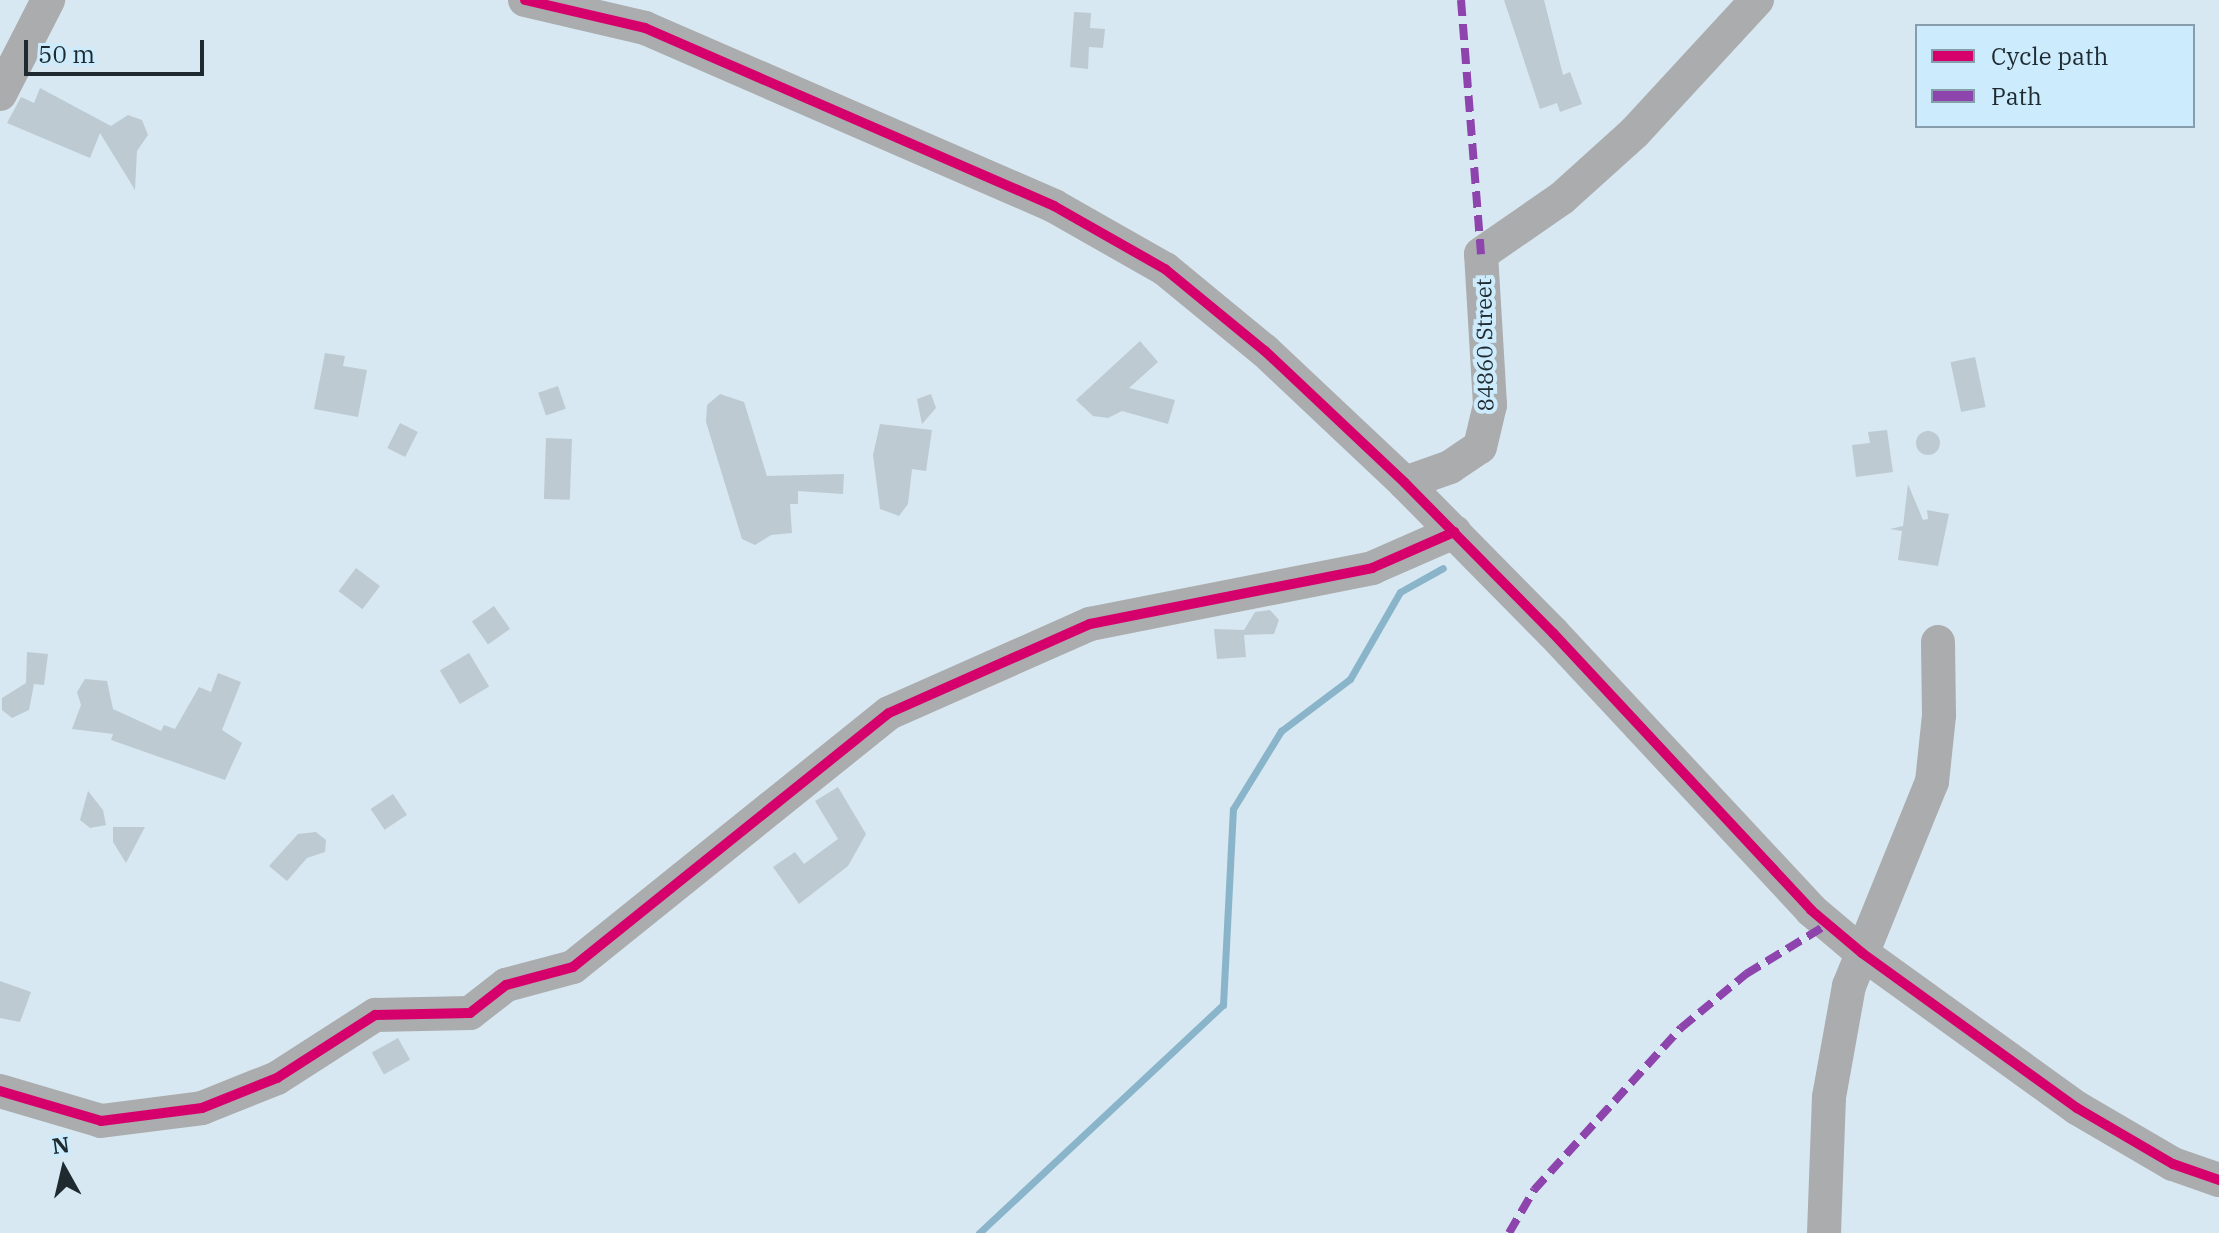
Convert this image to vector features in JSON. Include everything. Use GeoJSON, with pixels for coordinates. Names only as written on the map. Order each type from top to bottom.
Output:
{"type":"FeatureCollection","features":[{"type":"Feature","properties":{"kind":"street"},"geometry":{"type":"LineString","coordinates":[[0,94],[48,0]]}},
{"type":"Feature","properties":{"kind":"street"},"geometry":{"type":"LineString","coordinates":[[525,0],[598,7],[1054,206],[1165,269],[1265,351],[1405,483],[1811,910],[1862,953],[2077,1108],[2173,1164],[2219,1180]]}},
{"type":"Feature","properties":{"kind":"street","name":"84860 Street"},"geometry":{"type":"LineString","coordinates":[[1405,483],[1450,467],[1480,447],[1490,405],[1481,254],[1562,198],[1635,132],[1757,0]]}},
{"type":"Feature","properties":{"kind":"street"},"geometry":{"type":"LineString","coordinates":[[0,1091],[101,1121],[202,1108],[277,1078],[375,1015],[470,1013],[506,985],[573,967],[889,713],[1090,624],[1372,568],[1454,532]]}},
{"type":"Feature","properties":{"kind":"street"},"geometry":{"type":"LineString","coordinates":[[1824,1233],[1829,1097],[1849,986],[1932,782],[1939,715],[1938,642]]}},
{"type":"Feature","properties":{"kind":"building"},"geometry":{"type":"Polygon","coordinates":[[[1504,0],[1544,0],[1563,75],[1570,72],[1582,104],[1560,112],[1557,103],[1540,109],[1504,0]]]}},
{"type":"Feature","properties":{"kind":"building"},"geometry":{"type":"Polygon","coordinates":[[[1074,12],[1091,13],[1090,28],[1105,29],[1103,48],[1089,47],[1088,69],[1070,67],[1074,12]]]}},
{"type":"Feature","properties":{"kind":"building"},"geometry":{"type":"Polygon","coordinates":[[[40,88],[111,126],[128,115],[142,120],[148,135],[137,151],[135,190],[100,133],[90,158],[7,123],[21,97],[34,103],[40,88]]]}},
{"type":"Feature","properties":{"kind":"building"},"geometry":{"type":"Polygon","coordinates":[[[1140,341],[1158,362],[1129,388],[1175,400],[1168,424],[1122,411],[1108,418],[1093,416],[1076,400],[1140,341]]]}},
{"type":"Feature","properties":{"kind":"building"},"geometry":{"type":"Polygon","coordinates":[[[325,353],[345,356],[343,366],[367,370],[358,417],[314,409],[325,353]]]}},
{"type":"Feature","properties":{"kind":"building"},"geometry":{"type":"Polygon","coordinates":[[[1975,357],[1986,407],[1961,412],[1951,362],[1975,357]]]}},
{"type":"Feature","properties":{"kind":"building"},"geometry":{"type":"Polygon","coordinates":[[[558,386],[566,409],[546,416],[538,393],[558,386]]]}},
{"type":"Feature","properties":{"kind":"building"},"geometry":{"type":"Polygon","coordinates":[[[720,394],[744,402],[767,476],[844,474],[843,494],[798,491],[798,504],[790,504],[792,533],[771,535],[755,545],[742,539],[706,422],[707,405],[720,394]]]}},
{"type":"Feature","properties":{"kind":"building"},"geometry":{"type":"Polygon","coordinates":[[[931,394],[936,408],[922,424],[917,399],[931,394]]]}},
{"type":"Feature","properties":{"kind":"building"},"geometry":{"type":"Polygon","coordinates":[[[400,423],[418,432],[405,457],[387,448],[400,423]]]}},
{"type":"Feature","properties":{"kind":"building"},"geometry":{"type":"Polygon","coordinates":[[[880,424],[932,430],[926,471],[912,469],[908,504],[899,516],[880,509],[873,455],[880,424]]]}},
{"type":"Feature","properties":{"kind":"building"},"geometry":{"type":"Polygon","coordinates":[[[1887,430],[1893,472],[1856,477],[1852,445],[1870,443],[1868,432],[1887,430]]]}},
{"type":"Feature","properties":{"kind":"building"},"geometry":{"type":"Polygon","coordinates":[[[1928,431],[1939,438],[1940,443],[1933,454],[1928,455],[1917,448],[1916,443],[1923,432],[1928,431]]]}},
{"type":"Feature","properties":{"kind":"building"},"geometry":{"type":"Polygon","coordinates":[[[546,438],[572,439],[570,500],[544,499],[546,438]]]}},
{"type":"Feature","properties":{"kind":"building"},"geometry":{"type":"Polygon","coordinates":[[[1908,484],[1923,520],[1928,519],[1927,510],[1949,514],[1938,566],[1898,560],[1902,531],[1890,529],[1903,526],[1908,484]]]}},
{"type":"Feature","properties":{"kind":"building"},"geometry":{"type":"Polygon","coordinates":[[[356,568],[380,586],[363,609],[339,591],[356,568]]]}},
{"type":"Feature","properties":{"kind":"building"},"geometry":{"type":"Polygon","coordinates":[[[494,606],[510,629],[488,644],[472,621],[494,606]]]}},
{"type":"Feature","properties":{"kind":"building"},"geometry":{"type":"Polygon","coordinates":[[[1270,610],[1279,620],[1274,634],[1244,635],[1246,657],[1217,659],[1214,629],[1244,630],[1255,612],[1270,610]]]}},
{"type":"Feature","properties":{"kind":"building"},"geometry":{"type":"Polygon","coordinates":[[[27,652],[48,654],[44,685],[34,684],[29,710],[12,718],[2,710],[2,698],[26,683],[27,652]]]}},
{"type":"Feature","properties":{"kind":"building"},"geometry":{"type":"Polygon","coordinates":[[[469,653],[489,686],[460,704],[440,671],[469,653]]]}},
{"type":"Feature","properties":{"kind":"building"},"geometry":{"type":"Polygon","coordinates":[[[218,673],[241,682],[222,730],[242,743],[225,780],[111,740],[113,734],[72,729],[81,705],[77,692],[85,679],[107,681],[113,709],[161,731],[164,725],[175,729],[199,687],[211,692],[218,673]]]}},
{"type":"Feature","properties":{"kind":"building"},"geometry":{"type":"Polygon","coordinates":[[[838,787],[866,834],[848,866],[799,904],[773,867],[795,852],[804,864],[838,839],[815,801],[838,787]]]}},
{"type":"Feature","properties":{"kind":"building"},"geometry":{"type":"Polygon","coordinates":[[[88,791],[103,810],[106,825],[90,828],[80,820],[88,791]]]}},
{"type":"Feature","properties":{"kind":"building"},"geometry":{"type":"Polygon","coordinates":[[[393,794],[407,815],[385,830],[371,809],[393,794]]]}},
{"type":"Feature","properties":{"kind":"building"},"geometry":{"type":"Polygon","coordinates":[[[113,827],[145,827],[126,863],[113,842],[113,827]]]}},
{"type":"Feature","properties":{"kind":"building"},"geometry":{"type":"Polygon","coordinates":[[[316,832],[326,840],[325,852],[307,858],[287,881],[269,866],[298,834],[316,832]]]}},
{"type":"Feature","properties":{"kind":"building"},"geometry":{"type":"Polygon","coordinates":[[[0,981],[31,992],[20,1022],[0,1018],[0,981]]]}},
{"type":"Feature","properties":{"kind":"building"},"geometry":{"type":"Polygon","coordinates":[[[398,1038],[410,1060],[384,1074],[372,1053],[398,1038]]]}},
{"type":"Feature","properties":{"kind":"waterway"},"geometry":{"type":"LineString","coordinates":[[979,1233],[1223,1005],[1233,809],[1281,731],[1350,679],[1400,592],[1443,568]]}},
{"type":"Feature","properties":{"kind":"marked path"},"geometry":{"type":"LineString","coordinates":[[1461,0],[1481,254]]}},
{"type":"Feature","properties":{"kind":"marked path"},"geometry":{"type":"LineString","coordinates":[[1509,1233],[1534,1190],[1681,1028],[1746,974],[1828,924]]}},
{"type":"Feature","properties":{"kind":"cycle path"},"geometry":{"type":"LineString","coordinates":[[525,0],[645,28],[1054,206],[1165,269],[1265,351],[1405,483],[1553,633],[1811,910],[1862,953],[2077,1108],[2173,1164],[2219,1180]]}},
{"type":"Feature","properties":{"kind":"cycle path"},"geometry":{"type":"LineString","coordinates":[[0,1091],[101,1121],[202,1108],[277,1078],[375,1015],[470,1013],[506,985],[573,967],[889,713],[1090,624],[1372,568],[1454,532]]}}]}
